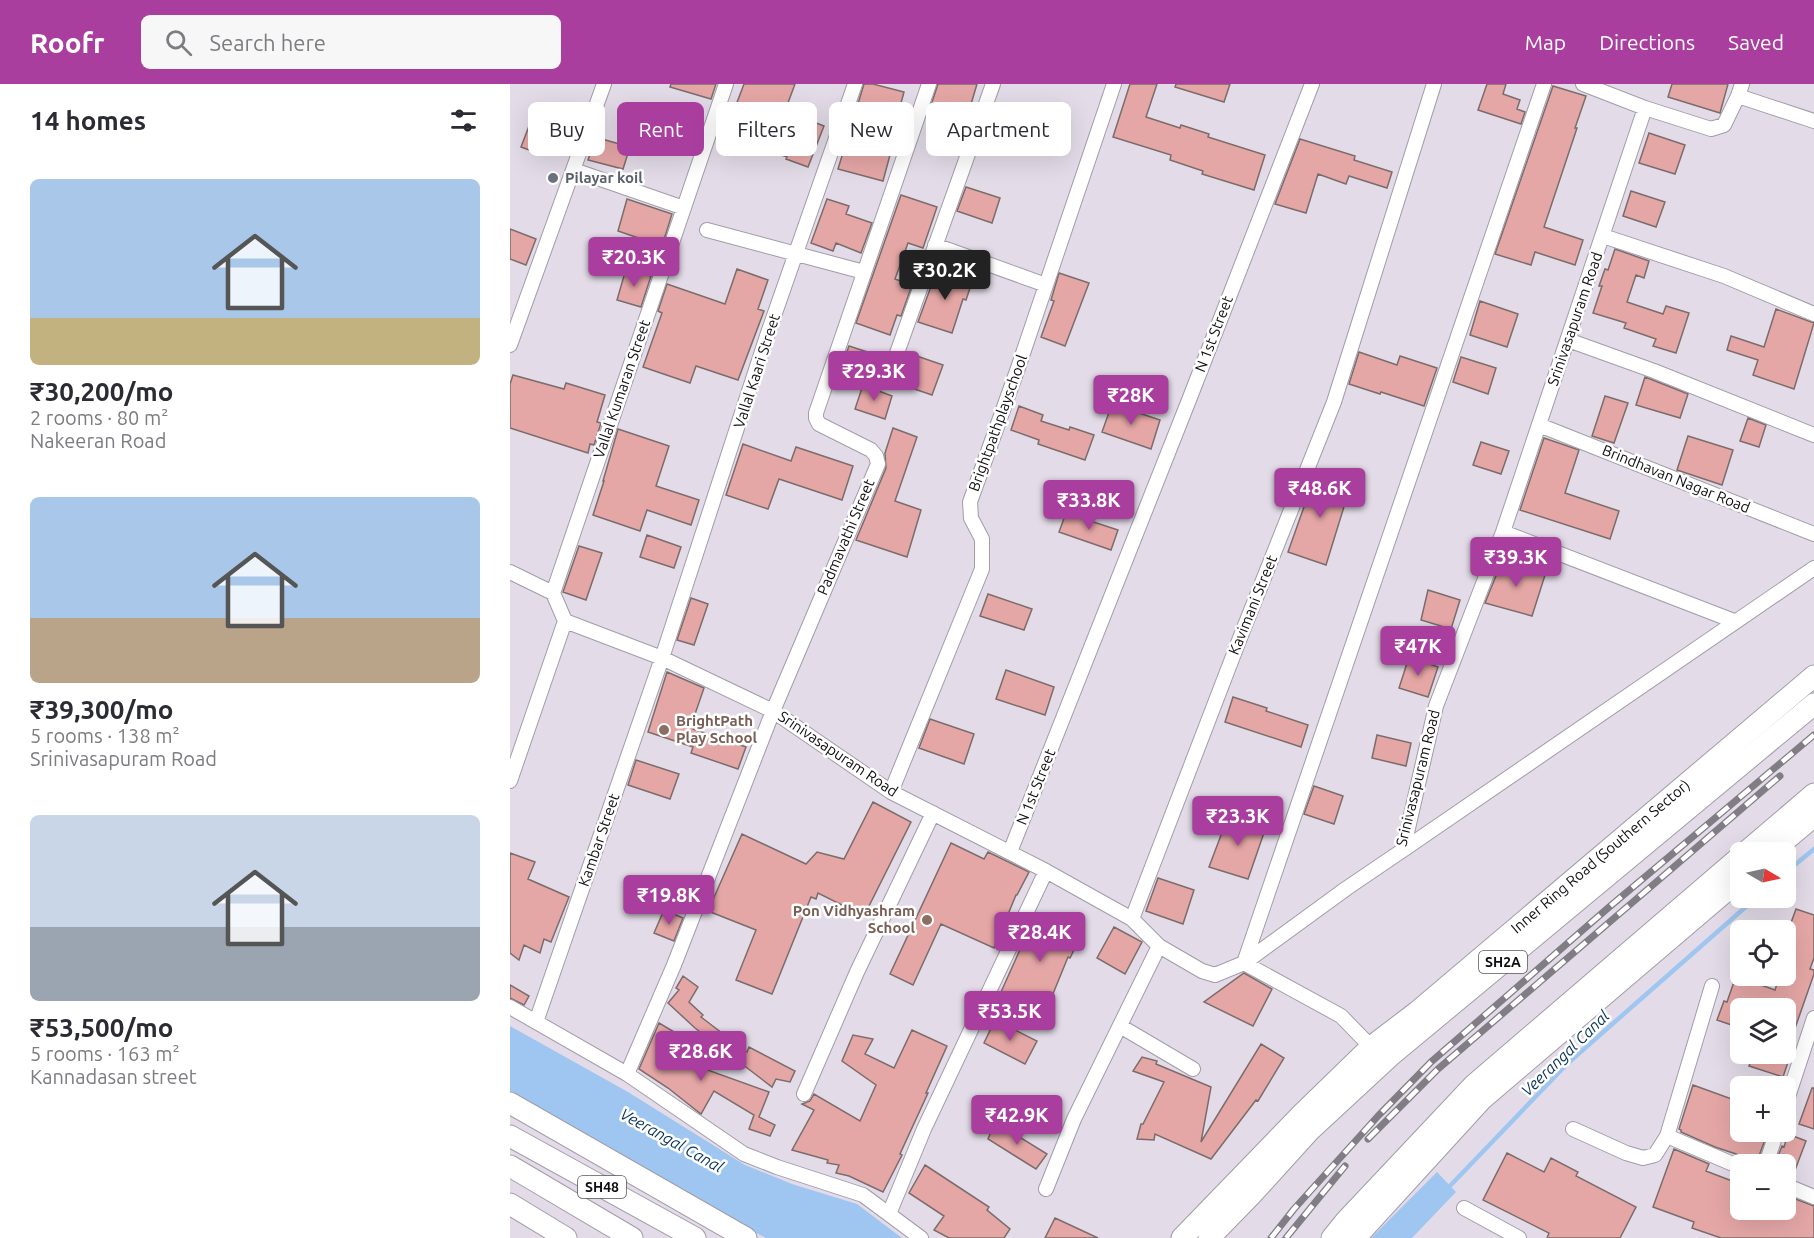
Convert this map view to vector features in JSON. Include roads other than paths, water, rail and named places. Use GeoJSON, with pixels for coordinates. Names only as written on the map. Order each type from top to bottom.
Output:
{"type":"FeatureCollection","features":[{"type":"Feature","properties":{"kind":"main road","name":"Inner Ring Road (Southern Sector)"},"geometry":{"type":"LineString","coordinates":[[1182,1238],[1302,1114],[1372,1047],[1417,1012],[1814,676]]}},
{"type":"Feature","properties":{"kind":"main road","name":"Inner Ring Road (Southern Sector)"},"geometry":{"type":"LineString","coordinates":[[1209,1238],[1310,1130],[1372,1047],[1814,704]]}},
{"type":"Feature","properties":{"kind":"main road"},"geometry":{"type":"LineString","coordinates":[[1758,842],[1814,794]]}},
{"type":"Feature","properties":{"kind":"main road"},"geometry":{"type":"LineString","coordinates":[[1784,842],[1814,816]]}},
{"type":"Feature","properties":{"kind":"main road"},"geometry":{"type":"LineString","coordinates":[[1339,1238],[1345,1222],[1474,1085],[1730,866]]}},
{"type":"Feature","properties":{"kind":"main road"},"geometry":{"type":"LineString","coordinates":[[1339,1238],[1482,1098],[1730,887]]}},
{"type":"Feature","properties":{"kind":"main road"},"geometry":{"type":"LineString","coordinates":[[510,1103],[746,1238]]}},
{"type":"Feature","properties":{"kind":"main road","name":"SH48"},"geometry":{"type":"LineString","coordinates":[[510,1136],[694,1238]]}},
{"type":"Feature","properties":{"kind":"main road","name":"SH48"},"geometry":{"type":"LineString","coordinates":[[510,1166],[632,1238]]}},
{"type":"Feature","properties":{"kind":"main road"},"geometry":{"type":"LineString","coordinates":[[510,1204],[566,1238]]}},
{"type":"Feature","properties":{"kind":"street"},"geometry":{"type":"LineString","coordinates":[[510,345],[604,84]]}},
{"type":"Feature","properties":{"kind":"street","name":"Vallal Kumaran Street"},"geometry":{"type":"LineString","coordinates":[[553,593],[726,84]]}},
{"type":"Feature","properties":{"kind":"street","name":"Vallal Kaari Street"},"geometry":{"type":"LineString","coordinates":[[662,658],[795,255],[855,84]]}},
{"type":"Feature","properties":{"kind":"street","name":"Padmavathi Street"},"geometry":{"type":"LineString","coordinates":[[773,711],[878,464],[871,450],[819,424],[816,412],[929,84]]}},
{"type":"Feature","properties":{"kind":"street"},"geometry":{"type":"LineString","coordinates":[[892,367],[993,84]]}},
{"type":"Feature","properties":{"kind":"street","name":"Brightpathplayschool"},"geometry":{"type":"LineString","coordinates":[[891,792],[981,569],[982,539],[971,518],[970,502],[1114,84]]}},
{"type":"Feature","properties":{"kind":"street","name":"N 1st Street"},"geometry":{"type":"LineString","coordinates":[[1010,852],[1312,84]]}},
{"type":"Feature","properties":{"kind":"street","name":"Kavimani Street"},"geometry":{"type":"LineString","coordinates":[[1132,919],[1334,402],[1434,84]]}},
{"type":"Feature","properties":{"kind":"street"},"geometry":{"type":"LineString","coordinates":[[1372,1047],[1341,1016],[1244,963],[1544,84]]}},
{"type":"Feature","properties":{"kind":"street"},"geometry":{"type":"LineString","coordinates":[[1589,85],[1646,108],[1711,129],[1724,125],[1740,90],[1814,121]]}},
{"type":"Feature","properties":{"kind":"street","name":"Srinivasapuram Road"},"geometry":{"type":"LineString","coordinates":[[565,621],[662,658],[773,711],[891,792],[1046,870],[1132,919],[1159,946],[1202,970],[1215,975],[1244,963],[1402,850],[1436,706],[1503,532],[1646,108]]}},
{"type":"Feature","properties":{"kind":"street"},"geometry":{"type":"LineString","coordinates":[[574,170],[684,208]]}},
{"type":"Feature","properties":{"kind":"street"},"geometry":{"type":"LineString","coordinates":[[707,230],[864,272]]}},
{"type":"Feature","properties":{"kind":"street"},"geometry":{"type":"LineString","coordinates":[[1603,236],[1724,276],[1814,314]]}},
{"type":"Feature","properties":{"kind":"street"},"geometry":{"type":"LineString","coordinates":[[935,245],[1046,285]]}},
{"type":"Feature","properties":{"kind":"street"},"geometry":{"type":"LineString","coordinates":[[1568,340],[1654,371],[1814,435]]}},
{"type":"Feature","properties":{"kind":"street","name":"Brindhavan Nagar Road"},"geometry":{"type":"LineString","coordinates":[[1539,425],[1814,534]]}},
{"type":"Feature","properties":{"kind":"street"},"geometry":{"type":"LineString","coordinates":[[1503,532],[1734,621]]}},
{"type":"Feature","properties":{"kind":"street"},"geometry":{"type":"LineString","coordinates":[[1402,850],[1814,568]]}},
{"type":"Feature","properties":{"kind":"street"},"geometry":{"type":"LineString","coordinates":[[510,572],[553,593],[565,621],[510,781]]}},
{"type":"Feature","properties":{"kind":"street","name":"Kambar Street"},"geometry":{"type":"LineString","coordinates":[[536,1022],[662,658]]}},
{"type":"Feature","properties":{"kind":"street"},"geometry":{"type":"LineString","coordinates":[[627,1074],[674,965],[773,711]]}},
{"type":"Feature","properties":{"kind":"street"},"geometry":{"type":"LineString","coordinates":[[804,1094],[857,972],[933,813]]}},
{"type":"Feature","properties":{"kind":"street"},"geometry":{"type":"LineString","coordinates":[[889,1214],[924,1129],[1046,870]]}},
{"type":"Feature","properties":{"kind":"street"},"geometry":{"type":"LineString","coordinates":[[1046,1189],[1074,1119],[1159,946]]}},
{"type":"Feature","properties":{"kind":"street"},"geometry":{"type":"LineString","coordinates":[[1573,1129],[1626,1154],[1643,1158],[1655,1155],[1667,1136],[1712,986]]}},
{"type":"Feature","properties":{"kind":"street"},"geometry":{"type":"LineString","coordinates":[[510,1007],[627,1074],[744,1154],[863,1195],[921,1238]]}},
{"type":"Feature","properties":{"kind":"street"},"geometry":{"type":"LineString","coordinates":[[1795,1076],[1814,1018]]}},
{"type":"Feature","properties":{"kind":"street"},"geometry":{"type":"LineString","coordinates":[[1120,1026],[1192,1069]]}},
{"type":"Feature","properties":{"kind":"street"},"geometry":{"type":"LineString","coordinates":[[1667,1136],[1730,1163]]}},
{"type":"Feature","properties":{"kind":"street"},"geometry":{"type":"LineString","coordinates":[[1796,1190],[1814,1197]]}},
{"type":"Feature","properties":{"kind":"street"},"geometry":{"type":"LineString","coordinates":[[1464,1208],[1519,1238]]}},
{"type":"Feature","properties":{"kind":"water"},"geometry":{"type":"Polygon","coordinates":[[[510,1026],[628,1092],[745,1165],[792,1184],[857,1204],[902,1238],[766,1238],[710,1208],[510,1092],[510,1026]]]}},
{"type":"Feature","properties":{"kind":"water"},"geometry":{"type":"Polygon","coordinates":[[[1437,1172],[1456,1192],[1412,1238],[1371,1238],[1437,1172]]]}},
{"type":"Feature","properties":{"kind":"waterway","name":"Veerangal Canal"},"geometry":{"type":"LineString","coordinates":[[1796,864],[1814,849]]}},
{"type":"Feature","properties":{"kind":"waterway","name":"Veerangal Canal"},"geometry":{"type":"LineString","coordinates":[[1447,1189],[1568,1063],[1744,908]]}},
{"type":"Feature","properties":{"kind":"railway"},"geometry":{"type":"LineString","coordinates":[[1271,1238],[1294,1209],[1378,1116],[1431,1062],[1608,908],[1814,735]]}},
{"type":"Feature","properties":{"kind":"railway"},"geometry":{"type":"LineString","coordinates":[[1368,1139],[1438,1069],[1780,776]]}},
{"type":"Feature","properties":{"kind":"railway"},"geometry":{"type":"LineString","coordinates":[[1286,1238],[1345,1166]]}},
{"type":"Feature","properties":{"kind":"place","name":"Pilayar koil"},"geometry":{"type":"Point","coordinates":[553,178]}},
{"type":"Feature","properties":{"kind":"place","name":"BrightPath Play School"},"geometry":{"type":"Point","coordinates":[664,730]}},
{"type":"Feature","properties":{"kind":"place","name":"Pon Vidhyashram School"},"geometry":{"type":"Point","coordinates":[927,920]}}]}
